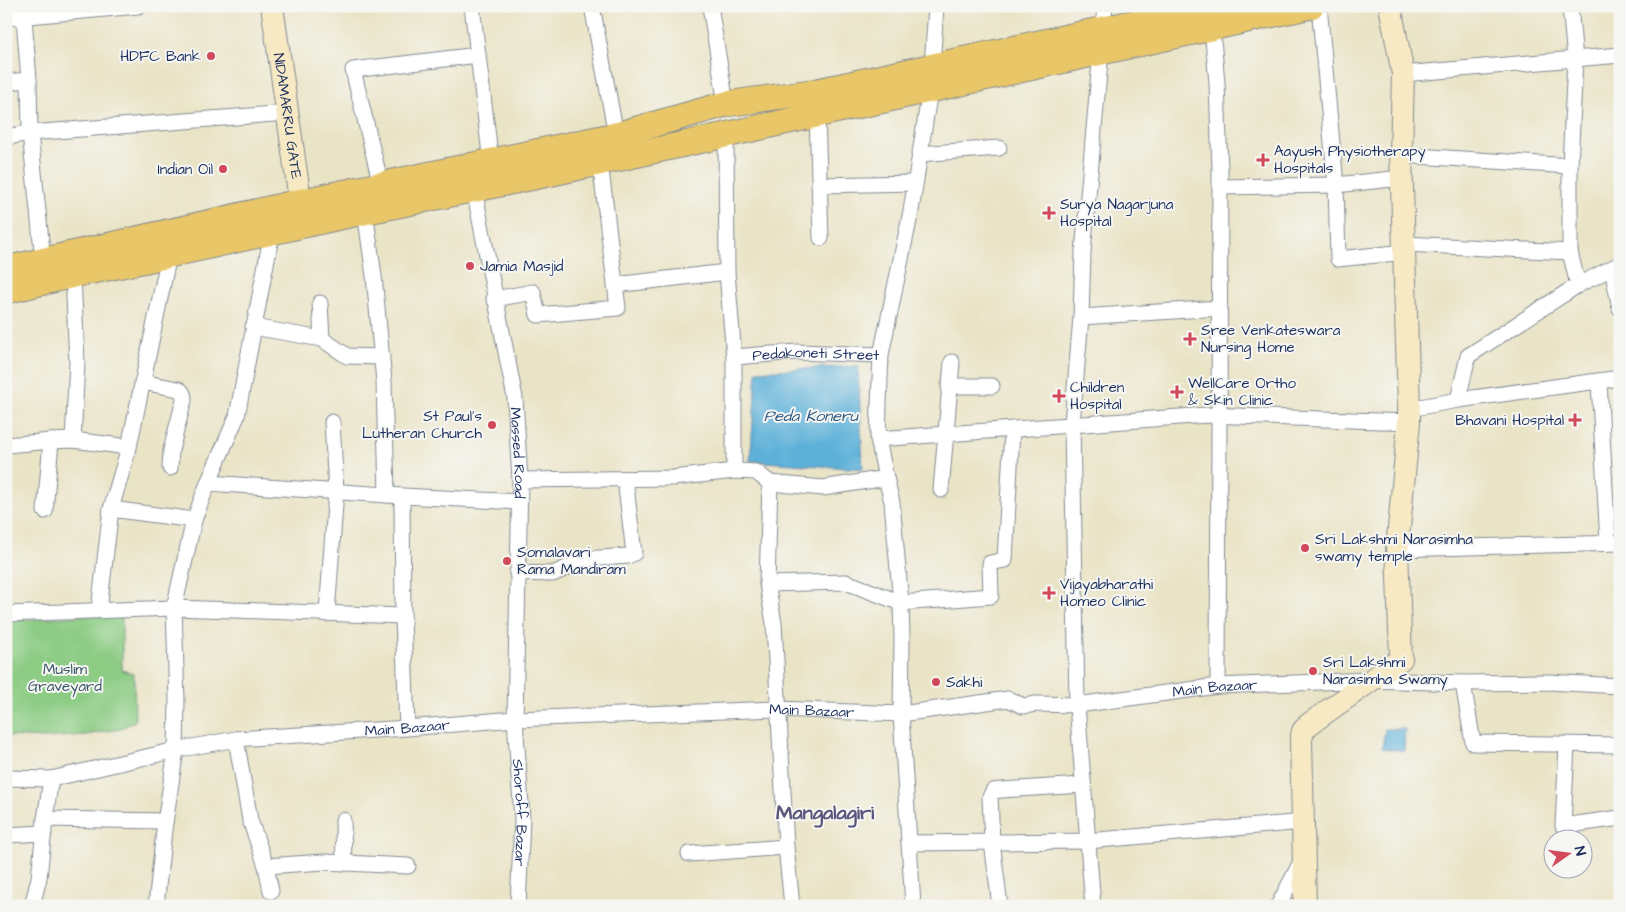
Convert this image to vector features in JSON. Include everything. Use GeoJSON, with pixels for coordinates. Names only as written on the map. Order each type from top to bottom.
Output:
{"type":"FeatureCollection","features":[{"type":"Feature","properties":{"kind":"main road"},"geometry":{"type":"LineString","coordinates":[[302,214],[365,211],[817,114],[931,78],[1103,29],[1311,6]]}},
{"type":"Feature","properties":{"kind":"main road"},"geometry":{"type":"LineString","coordinates":[[6,269],[43,260],[302,214],[381,185],[616,135],[726,104],[931,78]]}},
{"type":"Feature","properties":{"kind":"main road"},"geometry":{"type":"LineString","coordinates":[[6,291],[169,255],[274,220]]}},
{"type":"Feature","properties":{"kind":"street"},"geometry":{"type":"LineString","coordinates":[[6,18],[23,11],[138,6]]}},
{"type":"Feature","properties":{"kind":"street","name":"NIDAMARRU GATE"},"geometry":{"type":"LineString","coordinates":[[272,6],[302,214]]}},
{"type":"Feature","properties":{"kind":"street"},"geometry":{"type":"LineString","coordinates":[[472,6],[491,162]]}},
{"type":"Feature","properties":{"kind":"street"},"geometry":{"type":"LineString","coordinates":[[592,6],[616,135]]}},
{"type":"Feature","properties":{"kind":"street"},"geometry":{"type":"LineString","coordinates":[[710,6],[726,104]]}},
{"type":"Feature","properties":{"kind":"street","name":"Pedakoneti Street"},"geometry":{"type":"LineString","coordinates":[[726,135],[727,272],[734,357],[796,352],[881,355],[911,211],[931,78],[936,6]]}},
{"type":"Feature","properties":{"kind":"street"},"geometry":{"type":"LineString","coordinates":[[1319,6],[1336,185],[1338,259],[1404,248],[1570,252]]}},
{"type":"Feature","properties":{"kind":"street"},"geometry":{"type":"LineString","coordinates":[[1304,906],[1301,740],[1304,731],[1308,724],[1401,659],[1396,549],[1409,416],[1401,155],[1403,74],[1390,6]]}},
{"type":"Feature","properties":{"kind":"street"},"geometry":{"type":"LineString","coordinates":[[1570,6],[1575,59],[1570,166],[1570,252],[1578,285]]}},
{"type":"Feature","properties":{"kind":"street"},"geometry":{"type":"LineString","coordinates":[[23,11],[30,133],[43,260]]}},
{"type":"Feature","properties":{"kind":"street"},"geometry":{"type":"LineString","coordinates":[[1211,17],[1217,83],[1220,187],[1218,686]]}},
{"type":"Feature","properties":{"kind":"street"},"geometry":{"type":"LineString","coordinates":[[1093,906],[1077,705],[1072,424],[1081,317],[1083,252],[1103,29]]}},
{"type":"Feature","properties":{"kind":"street"},"geometry":{"type":"LineString","coordinates":[[381,185],[353,70],[478,55]]}},
{"type":"Feature","properties":{"kind":"street"},"geometry":{"type":"LineString","coordinates":[[1403,74],[1620,55]]}},
{"type":"Feature","properties":{"kind":"street"},"geometry":{"type":"LineString","coordinates":[[6,82],[28,80]]}},
{"type":"Feature","properties":{"kind":"street"},"geometry":{"type":"LineString","coordinates":[[6,137],[30,133],[287,114]]}},
{"type":"Feature","properties":{"kind":"street"},"geometry":{"type":"LineString","coordinates":[[817,114],[821,238]]}},
{"type":"Feature","properties":{"kind":"street"},"geometry":{"type":"LineString","coordinates":[[919,154],[999,148]]}},
{"type":"Feature","properties":{"kind":"street"},"geometry":{"type":"LineString","coordinates":[[1401,155],[1570,166]]}},
{"type":"Feature","properties":{"kind":"street"},"geometry":{"type":"LineString","coordinates":[[494,299],[533,292],[538,315],[618,308],[600,162]]}},
{"type":"Feature","properties":{"kind":"street"},"geometry":{"type":"LineString","coordinates":[[1220,187],[1336,185],[1402,178]]}},
{"type":"Feature","properties":{"kind":"street"},"geometry":{"type":"LineString","coordinates":[[819,186],[915,183]]}},
{"type":"Feature","properties":{"kind":"street","name":"Massed Road"},"geometry":{"type":"LineString","coordinates":[[474,189],[494,299],[515,398],[520,480],[515,719]]}},
{"type":"Feature","properties":{"kind":"street"},"geometry":{"type":"LineString","coordinates":[[365,211],[382,357],[394,495],[403,616],[407,728]]}},
{"type":"Feature","properties":{"kind":"street"},"geometry":{"type":"LineString","coordinates":[[156,906],[165,821],[176,750],[177,701],[174,608],[194,520],[208,483],[238,416],[274,220]]}},
{"type":"Feature","properties":{"kind":"street"},"geometry":{"type":"LineString","coordinates":[[99,610],[111,509],[129,447],[169,255]]}},
{"type":"Feature","properties":{"kind":"street"},"geometry":{"type":"LineString","coordinates":[[1458,400],[1468,356],[1578,285],[1616,266],[1620,308]]}},
{"type":"Feature","properties":{"kind":"street"},"geometry":{"type":"LineString","coordinates":[[615,285],[727,272]]}},
{"type":"Feature","properties":{"kind":"street"},"geometry":{"type":"LineString","coordinates":[[73,275],[77,362],[73,440]]}},
{"type":"Feature","properties":{"kind":"street"},"geometry":{"type":"LineString","coordinates":[[320,304],[322,339]]}},
{"type":"Feature","properties":{"kind":"street"},"geometry":{"type":"LineString","coordinates":[[1081,317],[1220,308]]}},
{"type":"Feature","properties":{"kind":"street"},"geometry":{"type":"LineString","coordinates":[[253,327],[322,339],[347,356],[382,357]]}},
{"type":"Feature","properties":{"kind":"street"},"geometry":{"type":"LineString","coordinates":[[881,355],[878,439],[892,502],[901,603],[901,714],[913,906]]}},
{"type":"Feature","properties":{"kind":"street"},"geometry":{"type":"LineString","coordinates":[[734,357],[734,471]]}},
{"type":"Feature","properties":{"kind":"street"},"geometry":{"type":"LineString","coordinates":[[941,490],[952,362]]}},
{"type":"Feature","properties":{"kind":"street"},"geometry":{"type":"LineString","coordinates":[[878,439],[1220,415],[1409,416],[1458,400],[1620,378]]}},
{"type":"Feature","properties":{"kind":"street"},"geometry":{"type":"LineString","coordinates":[[1396,549],[1614,543],[1599,381]]}},
{"type":"Feature","properties":{"kind":"street"},"geometry":{"type":"LineString","coordinates":[[142,382],[178,388],[183,392],[184,400],[171,450],[170,468]]}},
{"type":"Feature","properties":{"kind":"street"},"geometry":{"type":"LineString","coordinates":[[949,386],[992,386]]}},
{"type":"Feature","properties":{"kind":"street"},"geometry":{"type":"LineString","coordinates":[[327,614],[336,490],[332,422]]}},
{"type":"Feature","properties":{"kind":"street"},"geometry":{"type":"LineString","coordinates":[[767,584],[846,582],[901,603],[991,596],[990,563],[1005,560],[1012,429]]}},
{"type":"Feature","properties":{"kind":"street"},"geometry":{"type":"LineString","coordinates":[[6,445],[51,440],[73,440],[129,447]]}},
{"type":"Feature","properties":{"kind":"street"},"geometry":{"type":"LineString","coordinates":[[46,511],[51,440]]}},
{"type":"Feature","properties":{"kind":"street"},"geometry":{"type":"LineString","coordinates":[[520,480],[673,478],[734,471],[756,472],[770,483],[823,488],[886,478]]}},
{"type":"Feature","properties":{"kind":"street"},"geometry":{"type":"LineString","coordinates":[[517,573],[553,574],[587,559],[628,556],[634,553],[625,479]]}},
{"type":"Feature","properties":{"kind":"street"},"geometry":{"type":"LineString","coordinates":[[208,483],[519,502]]}},
{"type":"Feature","properties":{"kind":"street"},"geometry":{"type":"LineString","coordinates":[[770,483],[767,584],[774,623],[786,847],[792,906]]}},
{"type":"Feature","properties":{"kind":"street"},"geometry":{"type":"LineString","coordinates":[[111,509],[194,520]]}},
{"type":"Feature","properties":{"kind":"street"},"geometry":{"type":"LineString","coordinates":[[6,614],[174,608],[403,616]]}},
{"type":"Feature","properties":{"kind":"street","name":"Main Bazaar"},"geometry":{"type":"LineString","coordinates":[[6,778],[51,779],[176,750],[236,739],[515,719],[778,709],[901,714],[1008,699],[1023,706],[1037,704],[1077,705],[1218,686],[1369,680],[1463,683],[1548,682],[1620,686]]}},
{"type":"Feature","properties":{"kind":"street"},"geometry":{"type":"LineString","coordinates":[[1463,683],[1473,743],[1620,746]]}},
{"type":"Feature","properties":{"kind":"street","name":"Shoroff Bazar"},"geometry":{"type":"LineString","coordinates":[[515,719],[522,819],[518,906]]}},
{"type":"Feature","properties":{"kind":"street"},"geometry":{"type":"LineString","coordinates":[[236,739],[250,820],[266,866],[271,891]]}},
{"type":"Feature","properties":{"kind":"street"},"geometry":{"type":"LineString","coordinates":[[1567,745],[1564,826],[1620,818]]}},
{"type":"Feature","properties":{"kind":"street"},"geometry":{"type":"LineString","coordinates":[[32,906],[39,878],[51,779]]}},
{"type":"Feature","properties":{"kind":"street"},"geometry":{"type":"LineString","coordinates":[[1000,906],[992,842],[990,797],[993,791],[1083,786]]}},
{"type":"Feature","properties":{"kind":"street"},"geometry":{"type":"LineString","coordinates":[[343,820],[344,863]]}},
{"type":"Feature","properties":{"kind":"street"},"geometry":{"type":"LineString","coordinates":[[6,835],[44,826],[165,821]]}},
{"type":"Feature","properties":{"kind":"street"},"geometry":{"type":"LineString","coordinates":[[909,842],[1088,841],[1302,822]]}},
{"type":"Feature","properties":{"kind":"street"},"geometry":{"type":"LineString","coordinates":[[689,854],[786,847]]}},
{"type":"Feature","properties":{"kind":"street"},"geometry":{"type":"LineString","coordinates":[[1278,906],[1303,857]]}},
{"type":"Feature","properties":{"kind":"street"},"geometry":{"type":"LineString","coordinates":[[266,866],[324,862],[408,866]]}},
{"type":"Feature","properties":{"kind":"green space","name":"Muslim Graveyard"},"geometry":{"type":"Polygon","coordinates":[[[122,613],[122,670],[134,674],[135,721],[120,729],[86,735],[43,738],[6,736],[6,621],[122,613]]]}},
{"type":"Feature","properties":{"kind":"water","name":"Peda Koneru"},"geometry":{"type":"Polygon","coordinates":[[[858,366],[863,469],[750,461],[757,371],[858,366]]]}},
{"type":"Feature","properties":{"kind":"water"},"geometry":{"type":"Polygon","coordinates":[[[1385,729],[1405,729],[1404,751],[1382,748],[1385,729]]]}},
{"type":"Feature","properties":{"kind":"place","name":"HDFC Bank"},"geometry":{"type":"Point","coordinates":[211,56]}},
{"type":"Feature","properties":{"kind":"place","name":"Aayush Physiotherapy Hospitals"},"geometry":{"type":"Point","coordinates":[1263,160]}},
{"type":"Feature","properties":{"kind":"place","name":"Indian Oil"},"geometry":{"type":"Point","coordinates":[223,169]}},
{"type":"Feature","properties":{"kind":"place","name":"Surya Nagarjuna Hospital"},"geometry":{"type":"Point","coordinates":[1049,213]}},
{"type":"Feature","properties":{"kind":"place","name":"Jamia Masjid"},"geometry":{"type":"Point","coordinates":[470,266]}},
{"type":"Feature","properties":{"kind":"place","name":"Sree Venkateswara Nursing Home"},"geometry":{"type":"Point","coordinates":[1190,339]}},
{"type":"Feature","properties":{"kind":"place","name":"WellCare Ortho & Skin Clinic"},"geometry":{"type":"Point","coordinates":[1177,392]}},
{"type":"Feature","properties":{"kind":"place","name":"Children Hospital"},"geometry":{"type":"Point","coordinates":[1059,396]}},
{"type":"Feature","properties":{"kind":"place","name":"Bhavani Hospital"},"geometry":{"type":"Point","coordinates":[1575,420]}},
{"type":"Feature","properties":{"kind":"place","name":"St Paul's Lutheran Church"},"geometry":{"type":"Point","coordinates":[492,425]}},
{"type":"Feature","properties":{"kind":"place","name":"Sri Lakshmi Narasimha swamy temple"},"geometry":{"type":"Point","coordinates":[1305,548]}},
{"type":"Feature","properties":{"kind":"place","name":"Somalavari Rama Mandiram"},"geometry":{"type":"Point","coordinates":[507,561]}},
{"type":"Feature","properties":{"kind":"place","name":"Vijayabharathi Homeo Clinic"},"geometry":{"type":"Point","coordinates":[1049,593]}},
{"type":"Feature","properties":{"kind":"place","name":"Sri Lakshmi Narasimha Swamy"},"geometry":{"type":"Point","coordinates":[1313,671]}},
{"type":"Feature","properties":{"kind":"place","name":"Sakhi"},"geometry":{"type":"Point","coordinates":[936,682]}},
{"type":"Feature","properties":{"kind":"district","name":"Mangalagiri"},"geometry":{"type":"Point","coordinates":[825,813]}}]}
